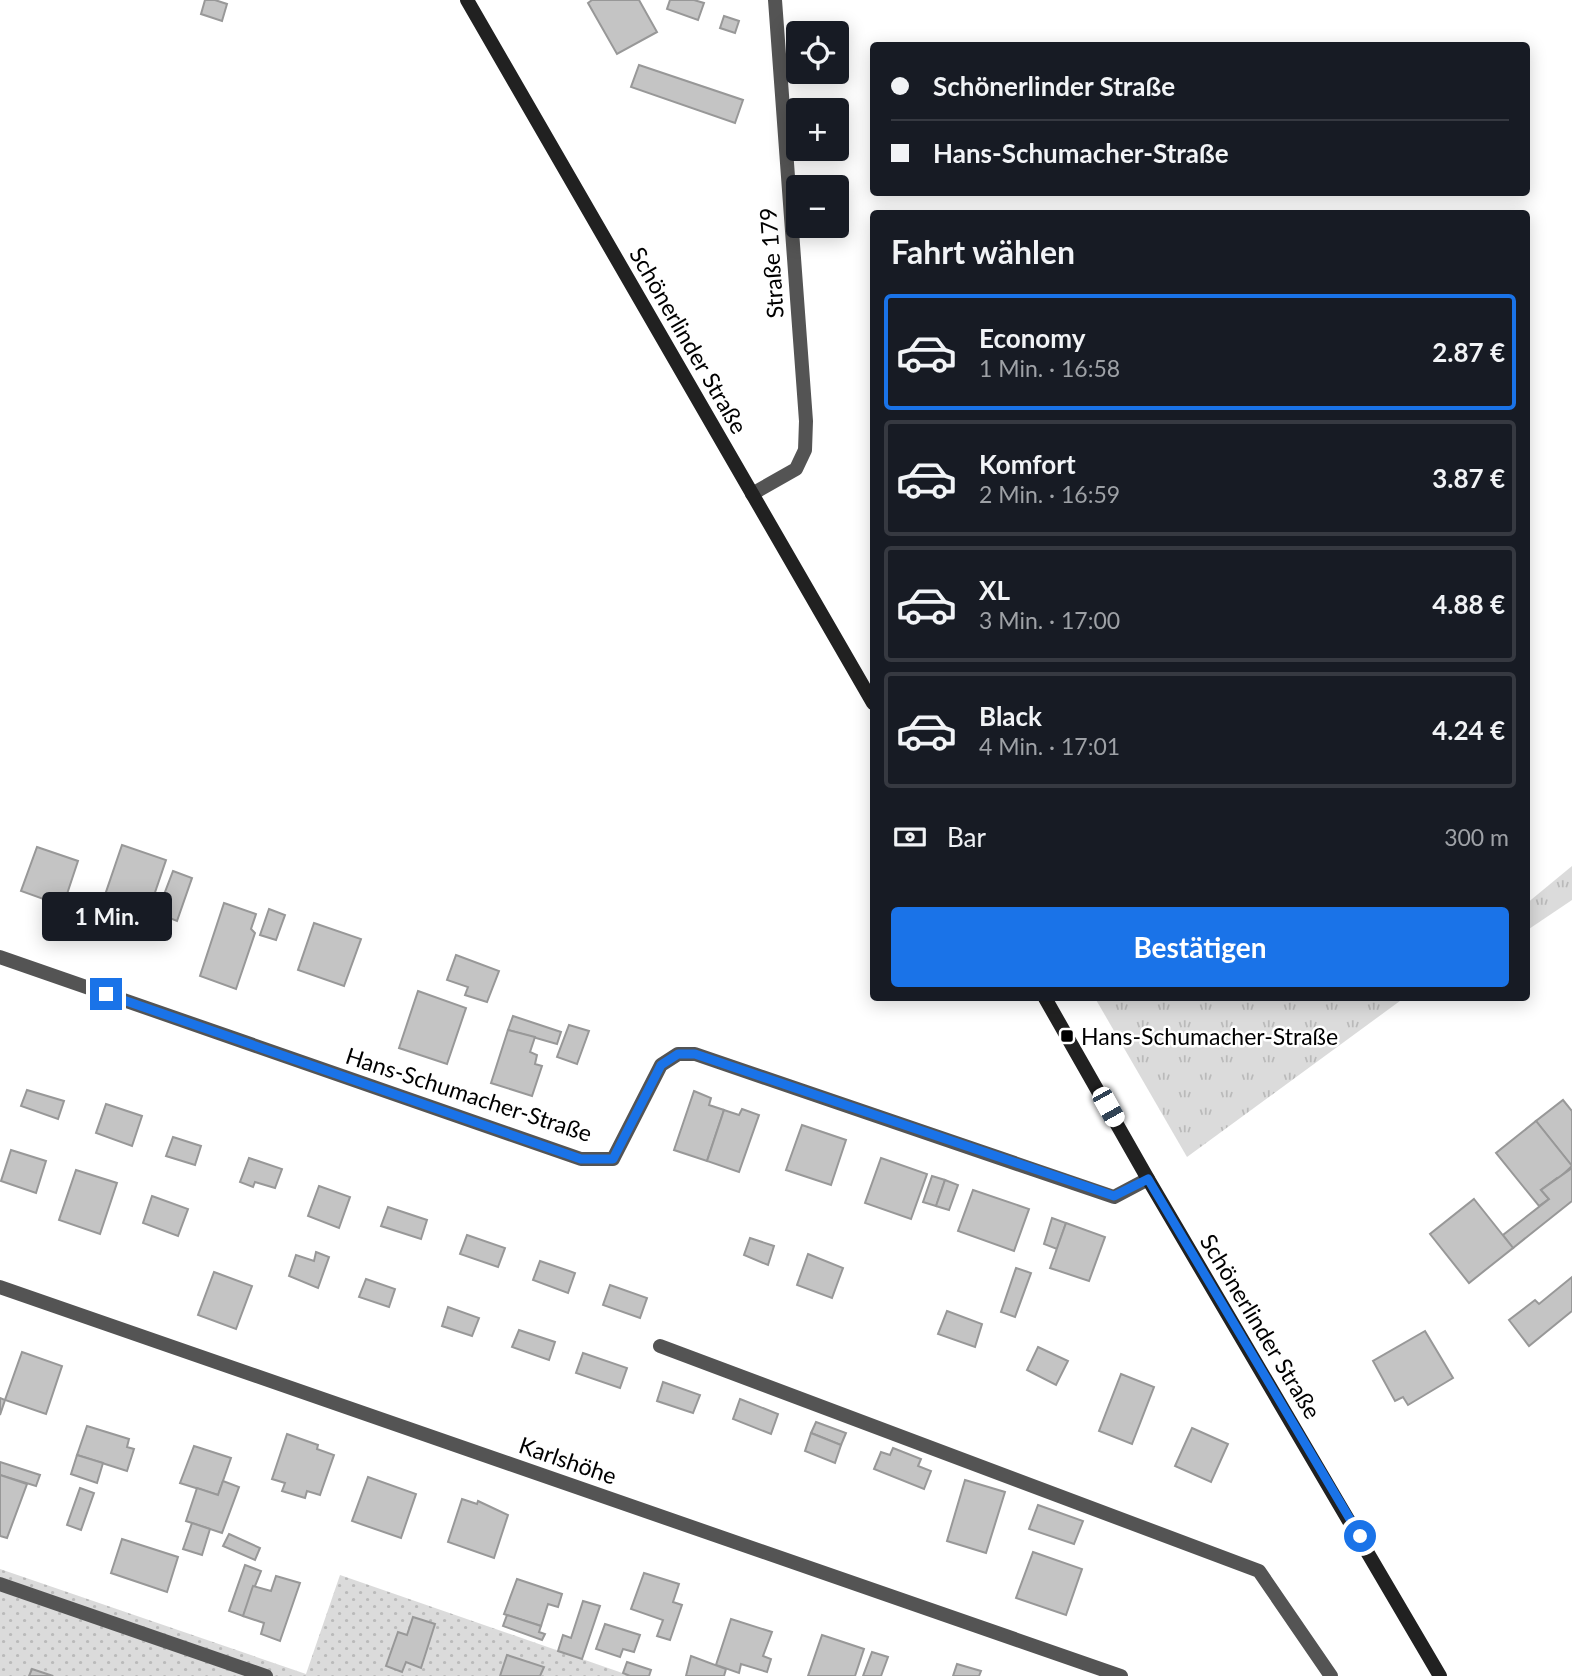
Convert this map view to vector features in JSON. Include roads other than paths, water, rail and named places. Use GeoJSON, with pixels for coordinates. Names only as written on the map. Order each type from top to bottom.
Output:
{"type":"FeatureCollection","features":[{"type":"Feature","properties":{"kind":"main road","name":"Schönerlinder Straße"},"geometry":{"type":"LineString","coordinates":[[467,0],[870,698]]}},
{"type":"Feature","properties":{"kind":"main road","name":"Schönerlinder Straße"},"geometry":{"type":"LineString","coordinates":[[1047,1001],[1440,1676]]}},
{"type":"Feature","properties":{"kind":"street","name":"Straße 179"},"geometry":{"type":"LineString","coordinates":[[752,494],[796,469],[805,450],[806,421],[775,0]]}},
{"type":"Feature","properties":{"kind":"street","name":"Hans-Schumacher-Straße"},"geometry":{"type":"LineString","coordinates":[[0,957],[581,1159],[613,1159],[661,1065],[678,1054],[695,1054],[1114,1196],[1148,1179]]}},
{"type":"Feature","properties":{"kind":"street","name":"Karlshöhe"},"geometry":{"type":"LineString","coordinates":[[0,1287],[1121,1676]]}},
{"type":"Feature","properties":{"kind":"street"},"geometry":{"type":"LineString","coordinates":[[660,1346],[1259,1571],[1331,1676]]}},
{"type":"Feature","properties":{"kind":"street"},"geometry":{"type":"LineString","coordinates":[[0,1584],[266,1676]]}},
{"type":"Feature","properties":{"kind":"place","name":"Hans-Schumacher-Straße"},"geometry":{"type":"Point","coordinates":[1067,1036]}}]}
